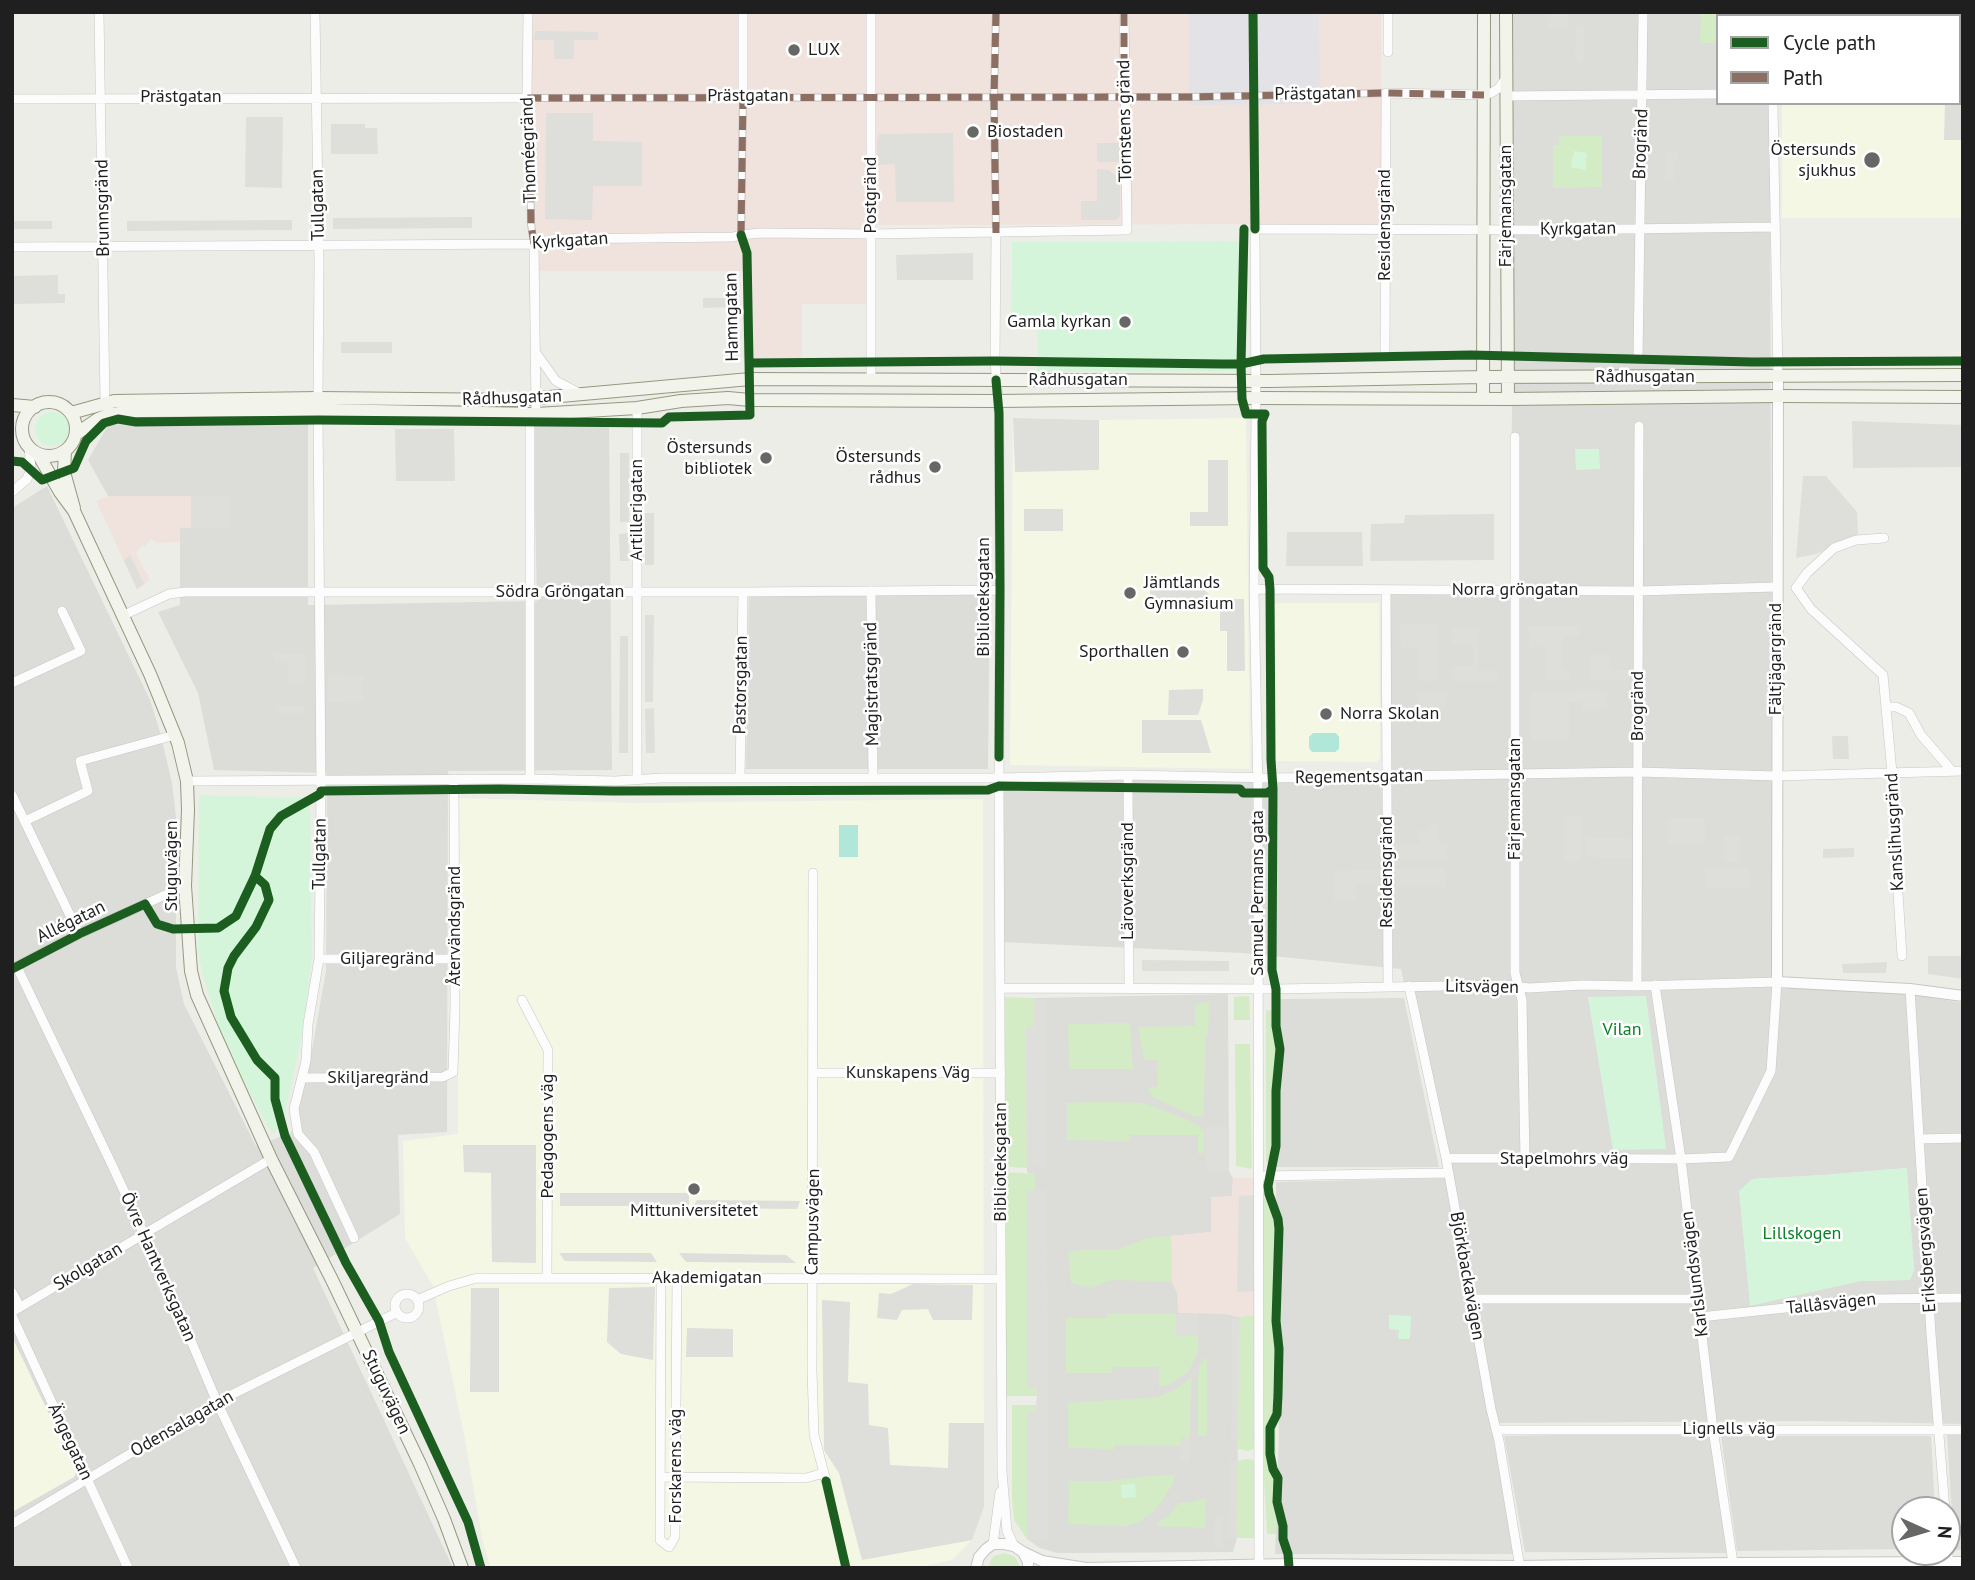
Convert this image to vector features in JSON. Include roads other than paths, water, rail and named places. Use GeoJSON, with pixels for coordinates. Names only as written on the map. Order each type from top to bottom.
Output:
{"type":"FeatureCollection","features":[{"type":"Feature","properties":{"kind":"main road","name":"Färjemansgatan"},"geometry":{"type":"LineString","coordinates":[[1483,398],[1484,12]]}},
{"type":"Feature","properties":{"kind":"main road","name":"Färjemansgatan"},"geometry":{"type":"LineString","coordinates":[[1506,12],[1508,399]]}},
{"type":"Feature","properties":{"kind":"main road","name":"Rådhusgatan"},"geometry":{"type":"LineString","coordinates":[[76,434],[99,419],[117,413],[318,404],[516,400],[729,380],[871,378],[1255,381],[1963,375]]}},
{"type":"Feature","properties":{"kind":"main road","name":"Rådhusgatan"},"geometry":{"type":"LineString","coordinates":[[71,413],[114,401],[318,404],[536,414],[637,408],[681,401],[728,398],[997,401],[1963,397]]}},
{"type":"Feature","properties":{"kind":"main road"},"geometry":{"type":"LineString","coordinates":[[42,403],[58,404],[71,413],[76,426],[74,440],[65,451],[52,456],[34,451],[17,426],[24,421],[28,413],[42,403]]}},
{"type":"Feature","properties":{"kind":"main road"},"geometry":{"type":"LineString","coordinates":[[12,405],[35,407]]}},
{"type":"Feature","properties":{"kind":"main road","name":"Stuguvägen"},"geometry":{"type":"LineString","coordinates":[[34,451],[74,511],[124,615],[175,736],[187,780],[185,886],[191,971],[197,995],[271,1158],[357,1332],[444,1519],[462,1568]]}},
{"type":"Feature","properties":{"kind":"main road","name":"Stuguvägen"},"geometry":{"type":"LineString","coordinates":[[65,451],[64,472],[74,511]]}},
{"type":"Feature","properties":{"kind":"street","name":"Brunnsgränd"},"geometry":{"type":"LineString","coordinates":[[100,12],[105,403]]}},
{"type":"Feature","properties":{"kind":"street","name":"Tullgatan"},"geometry":{"type":"LineString","coordinates":[[315,12],[319,245],[319,959],[303,1078],[294,1108],[298,1134],[314,1152],[354,1238]]}},
{"type":"Feature","properties":{"kind":"street","name":"Thoméegränd"},"geometry":{"type":"LineString","coordinates":[[528,12],[527,98],[534,244],[536,414]]}},
{"type":"Feature","properties":{"kind":"street"},"geometry":{"type":"LineString","coordinates":[[741,234],[743,12]]}},
{"type":"Feature","properties":{"kind":"street","name":"Postgränd"},"geometry":{"type":"LineString","coordinates":[[871,12],[871,378]]}},
{"type":"Feature","properties":{"kind":"street"},"geometry":{"type":"LineString","coordinates":[[994,98],[996,12]]}},
{"type":"Feature","properties":{"kind":"street","name":"Törnstens gränd"},"geometry":{"type":"LineString","coordinates":[[1124,12],[1127,230]]}},
{"type":"Feature","properties":{"kind":"street"},"geometry":{"type":"LineString","coordinates":[[1253,12],[1253,59]]}},
{"type":"Feature","properties":{"kind":"street"},"geometry":{"type":"LineString","coordinates":[[1388,12],[1388,52]]}},
{"type":"Feature","properties":{"kind":"street","name":"Brogränd"},"geometry":{"type":"LineString","coordinates":[[1638,359],[1643,12]]}},
{"type":"Feature","properties":{"kind":"street"},"geometry":{"type":"LineString","coordinates":[[1484,95],[1499,88],[1506,78]]}},
{"type":"Feature","properties":{"kind":"street","name":"Prästgatan"},"geometry":{"type":"LineString","coordinates":[[12,99],[743,96],[994,98],[1386,93],[1484,95]]}},
{"type":"Feature","properties":{"kind":"street","name":"Residensgränd"},"geometry":{"type":"LineString","coordinates":[[1385,357],[1386,93]]}},
{"type":"Feature","properties":{"kind":"street"},"geometry":{"type":"LineString","coordinates":[[1506,96],[1716,94]]}},
{"type":"Feature","properties":{"kind":"street","name":"Samuel Permans gata"},"geometry":{"type":"LineString","coordinates":[[1253,95],[1254,589],[1260,1176],[1259,1565]]}},
{"type":"Feature","properties":{"kind":"street","name":"Biblioteksgatan"},"geometry":{"type":"LineString","coordinates":[[994,98],[1000,590],[1002,1472],[1007,1531],[1018,1549]]}},
{"type":"Feature","properties":{"kind":"street","name":"Fältjägargränd"},"geometry":{"type":"LineString","coordinates":[[1681,1159],[1729,1157],[1772,1071],[1777,982],[1778,396],[1773,105]]}},
{"type":"Feature","properties":{"kind":"street","name":"Kyrkgatan"},"geometry":{"type":"LineString","coordinates":[[1255,229],[1775,227]]}},
{"type":"Feature","properties":{"kind":"street","name":"Kyrkgatan"},"geometry":{"type":"LineString","coordinates":[[12,247],[534,244],[555,239],[733,237],[741,234],[1127,230]]}},
{"type":"Feature","properties":{"kind":"street"},"geometry":{"type":"LineString","coordinates":[[536,352],[556,381],[583,395]]}},
{"type":"Feature","properties":{"kind":"street","name":"Artillerigatan"},"geometry":{"type":"LineString","coordinates":[[637,408],[637,779]]}},
{"type":"Feature","properties":{"kind":"street","name":"Brogränd"},"geometry":{"type":"LineString","coordinates":[[1637,986],[1639,426]]}},
{"type":"Feature","properties":{"kind":"street"},"geometry":{"type":"LineString","coordinates":[[530,428],[530,779]]}},
{"type":"Feature","properties":{"kind":"street","name":"Färjemansgatan"},"geometry":{"type":"LineString","coordinates":[[1515,437],[1515,974],[1522,1000],[1525,1159]]}},
{"type":"Feature","properties":{"kind":"street"},"geometry":{"type":"LineString","coordinates":[[12,492],[27,479],[34,451]]}},
{"type":"Feature","properties":{"kind":"street","name":"Kanslihusgränd"},"geometry":{"type":"LineString","coordinates":[[1884,538],[1856,540],[1834,548],[1807,573],[1796,588],[1811,609],[1883,675],[1892,773],[1902,956]]}},
{"type":"Feature","properties":{"kind":"street","name":"Norra gröngatan"},"geometry":{"type":"LineString","coordinates":[[1254,589],[1638,591],[1776,587]]}},
{"type":"Feature","properties":{"kind":"street","name":"Södra Gröngatan"},"geometry":{"type":"LineString","coordinates":[[124,615],[169,594],[177,593],[1000,590]]}},
{"type":"Feature","properties":{"kind":"street","name":"Residensgränd"},"geometry":{"type":"LineString","coordinates":[[1386,590],[1388,986]]}},
{"type":"Feature","properties":{"kind":"street","name":"Magistratsgränd"},"geometry":{"type":"LineString","coordinates":[[871,591],[873,778]]}},
{"type":"Feature","properties":{"kind":"street","name":"Pastorsgatan"},"geometry":{"type":"LineString","coordinates":[[740,778],[743,592]]}},
{"type":"Feature","properties":{"kind":"street"},"geometry":{"type":"LineString","coordinates":[[12,683],[81,651],[62,611]]}},
{"type":"Feature","properties":{"kind":"street"},"geometry":{"type":"LineString","coordinates":[[1886,707],[1896,707],[1909,713],[1921,735],[1952,771]]}},
{"type":"Feature","properties":{"kind":"street"},"geometry":{"type":"LineString","coordinates":[[25,821],[88,791],[80,761],[175,736]]}},
{"type":"Feature","properties":{"kind":"street","name":"Regementsgatan"},"geometry":{"type":"LineString","coordinates":[[187,780],[999,778],[1128,775],[1387,777],[1638,772],[1776,776],[1963,771]]}},
{"type":"Feature","properties":{"kind":"street","name":"Läroverksgränd"},"geometry":{"type":"LineString","coordinates":[[1128,775],[1129,987]]}},
{"type":"Feature","properties":{"kind":"street","name":"Återvändsgränd"},"geometry":{"type":"LineString","coordinates":[[453,1072],[454,779]]}},
{"type":"Feature","properties":{"kind":"street"},"geometry":{"type":"LineString","coordinates":[[12,794],[79,934]]}},
{"type":"Feature","properties":{"kind":"street","name":"Campusvägen"},"geometry":{"type":"LineString","coordinates":[[676,1476],[825,1477],[814,1435],[813,873]]}},
{"type":"Feature","properties":{"kind":"street","name":"Allégatan"},"geometry":{"type":"LineString","coordinates":[[15,968],[79,934],[185,886]]}},
{"type":"Feature","properties":{"kind":"street","name":"Giljaregränd"},"geometry":{"type":"LineString","coordinates":[[319,959],[455,959]]}},
{"type":"Feature","properties":{"kind":"street","name":"Övre Hantverksgatan"},"geometry":{"type":"LineString","coordinates":[[15,968],[112,1165],[217,1402],[296,1568]]}},
{"type":"Feature","properties":{"kind":"street","name":"Litsvägen"},"geometry":{"type":"LineString","coordinates":[[1000,988],[1529,988],[1777,982],[1910,989],[1963,996]]}},
{"type":"Feature","properties":{"kind":"street","name":"Karlslundsvägen"},"geometry":{"type":"LineString","coordinates":[[1655,985],[1681,1159],[1732,1563]]}},
{"type":"Feature","properties":{"kind":"street","name":"Björkbackavägen"},"geometry":{"type":"LineString","coordinates":[[1409,986],[1446,1158],[1520,1567]]}},
{"type":"Feature","properties":{"kind":"street","name":"Eriksbergsvägen"},"geometry":{"type":"LineString","coordinates":[[1910,989],[1931,1334],[1944,1496]]}},
{"type":"Feature","properties":{"kind":"street","name":"Pedagogens väg"},"geometry":{"type":"LineString","coordinates":[[522,1000],[548,1049],[547,1278]]}},
{"type":"Feature","properties":{"kind":"street","name":"Skiljaregränd"},"geometry":{"type":"LineString","coordinates":[[303,1078],[443,1077],[453,1072]]}},
{"type":"Feature","properties":{"kind":"street","name":"Kunskapens Väg"},"geometry":{"type":"LineString","coordinates":[[814,1073],[1001,1073]]}},
{"type":"Feature","properties":{"kind":"street"},"geometry":{"type":"LineString","coordinates":[[1919,1139],[1963,1138]]}},
{"type":"Feature","properties":{"kind":"street","name":"Skolgatan"},"geometry":{"type":"LineString","coordinates":[[15,1312],[271,1158]]}},
{"type":"Feature","properties":{"kind":"street","name":"Stapelmohrs väg"},"geometry":{"type":"LineString","coordinates":[[1446,1158],[1681,1159]]}},
{"type":"Feature","properties":{"kind":"street"},"geometry":{"type":"LineString","coordinates":[[1260,1176],[1448,1173]]}},
{"type":"Feature","properties":{"kind":"street","name":"Akademigatan"},"geometry":{"type":"LineString","coordinates":[[416,1300],[477,1278],[1000,1279]]}},
{"type":"Feature","properties":{"kind":"street","name":"Forskarens väg"},"geometry":{"type":"LineString","coordinates":[[661,1278],[660,1540],[669,1547],[675,1537],[677,1278]]}},
{"type":"Feature","properties":{"kind":"street","name":"Ängegatan"},"geometry":{"type":"LineString","coordinates":[[12,1292],[15,1312],[128,1568]]}},
{"type":"Feature","properties":{"kind":"street"},"geometry":{"type":"LineString","coordinates":[[406,1294],[416,1300],[418,1311],[413,1317],[406,1318],[397,1313],[395,1305],[399,1298],[406,1294]]}},
{"type":"Feature","properties":{"kind":"street","name":"Tallåsvägen"},"geometry":{"type":"LineString","coordinates":[[1700,1317],[1871,1299],[1963,1298]]}},
{"type":"Feature","properties":{"kind":"street"},"geometry":{"type":"LineString","coordinates":[[1472,1299],[1698,1300]]}},
{"type":"Feature","properties":{"kind":"street","name":"Odensalagatan"},"geometry":{"type":"LineString","coordinates":[[12,1524],[217,1402],[397,1313]]}},
{"type":"Feature","properties":{"kind":"street"},"geometry":{"type":"LineString","coordinates":[[661,1343],[676,1343]]}},
{"type":"Feature","properties":{"kind":"street","name":"Lignells väg"},"geometry":{"type":"LineString","coordinates":[[1496,1430],[1963,1430]]}},
{"type":"Feature","properties":{"kind":"street","name":"Biblioteksgatan"},"geometry":{"type":"LineString","coordinates":[[993,1544],[1002,1472]]}},
{"type":"Feature","properties":{"kind":"street"},"geometry":{"type":"LineString","coordinates":[[660,1477],[676,1476]]}},
{"type":"Feature","properties":{"kind":"street"},"geometry":{"type":"LineString","coordinates":[[974,1567],[986,1549],[993,1544],[1004,1544],[1042,1560],[1085,1568],[1259,1565],[1520,1567],[1732,1563],[1891,1564]]}},
{"type":"Feature","properties":{"kind":"street"},"geometry":{"type":"LineString","coordinates":[[1018,1549],[1028,1568]]}},
{"type":"Feature","properties":{"kind":"place","name":"LUX"},"geometry":{"type":"Point","coordinates":[794,50]}},
{"type":"Feature","properties":{"kind":"place","name":"Biostaden"},"geometry":{"type":"Point","coordinates":[973,132]}},
{"type":"Feature","properties":{"kind":"place","name":"Östersunds sjukhus"},"geometry":{"type":"Point","coordinates":[1872,160]}},
{"type":"Feature","properties":{"kind":"place","name":"Gamla kyrkan"},"geometry":{"type":"Point","coordinates":[1125,322]}},
{"type":"Feature","properties":{"kind":"place","name":"Östersunds bibliotek"},"geometry":{"type":"Point","coordinates":[766,458]}},
{"type":"Feature","properties":{"kind":"place","name":"Östersunds rådhus"},"geometry":{"type":"Point","coordinates":[935,467]}},
{"type":"Feature","properties":{"kind":"place","name":"Jämtlands Gymnasium"},"geometry":{"type":"Point","coordinates":[1130,593]}},
{"type":"Feature","properties":{"kind":"place","name":"Sporthallen"},"geometry":{"type":"Point","coordinates":[1183,652]}},
{"type":"Feature","properties":{"kind":"place","name":"Norra Skolan"},"geometry":{"type":"Point","coordinates":[1326,714]}},
{"type":"Feature","properties":{"kind":"place","name":"Mittuniversitetet"},"geometry":{"type":"Point","coordinates":[694,1189]}},
{"type":"Feature","properties":{"kind":"park label","name":"Vilan"},"geometry":{"type":"Point","coordinates":[1622,1030]}},
{"type":"Feature","properties":{"kind":"park label","name":"Lillskogen"},"geometry":{"type":"Point","coordinates":[1802,1234]}}]}
